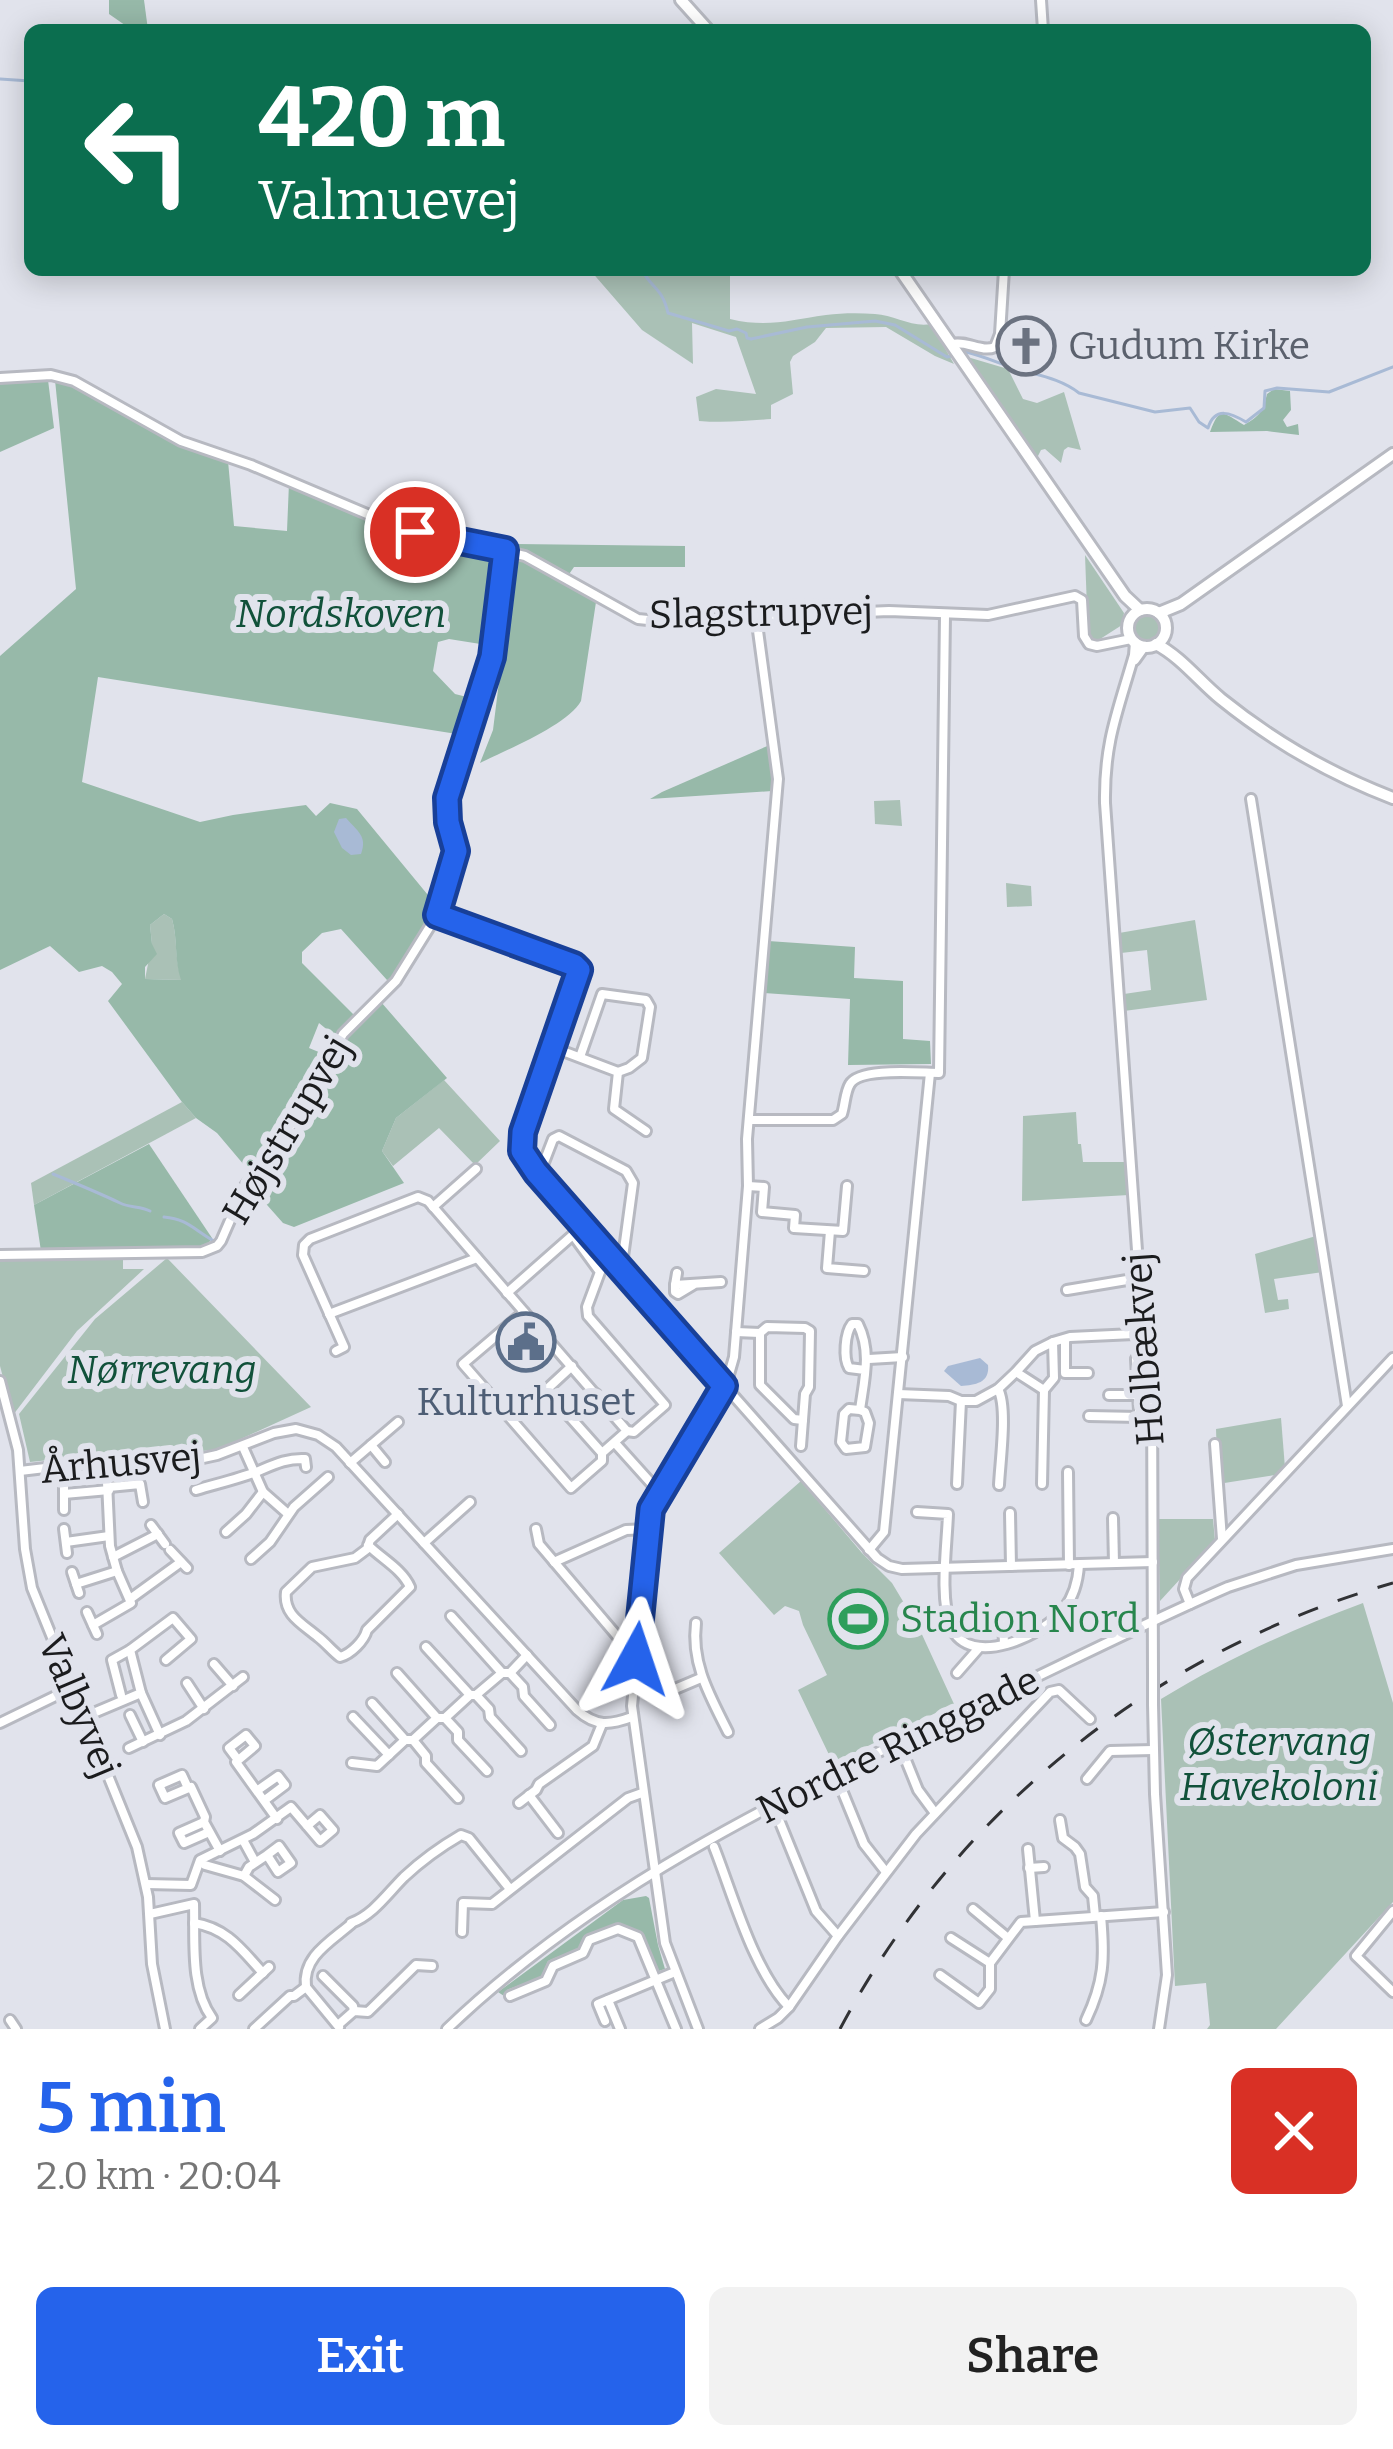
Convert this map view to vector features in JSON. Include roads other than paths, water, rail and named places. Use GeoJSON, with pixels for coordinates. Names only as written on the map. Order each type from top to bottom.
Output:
{"type":"FeatureCollection","features":[{"type":"Feature","properties":{"kind":"main road"},"geometry":{"type":"LineString","coordinates":[[681,0],[703,24]]}},
{"type":"Feature","properties":{"kind":"main road"},"geometry":{"type":"LineString","coordinates":[[903,276],[1136,613],[1143,640],[1178,659],[1282,744],[1393,798]]}},
{"type":"Feature","properties":{"kind":"main road"},"geometry":{"type":"LineString","coordinates":[[1143,640],[1162,618],[1393,454]]}},
{"type":"Feature","properties":{"kind":"main road"},"geometry":{"type":"LineString","coordinates":[[1136,613],[1150,609],[1162,618]]}},
{"type":"Feature","properties":{"kind":"street"},"geometry":{"type":"LineString","coordinates":[[955,351],[963,342],[986,349],[995,346],[1004,276]]}},
{"type":"Feature","properties":{"kind":"street","name":"Slagstrupvej"},"geometry":{"type":"LineString","coordinates":[[0,378],[51,375],[74,381],[204,451],[251,465],[393,525],[525,556],[638,619],[890,611],[1000,614],[1075,596],[1082,603],[1085,639],[1091,645],[1143,640]]}},
{"type":"Feature","properties":{"kind":"street","name":"Højstrupvej"},"geometry":{"type":"LineString","coordinates":[[0,1255],[202,1252],[217,1246],[245,1186],[304,1108],[343,1034],[396,981],[437,915],[456,851],[447,798],[492,657],[505,550]]}},
{"type":"Feature","properties":{"kind":"street"},"geometry":{"type":"LineString","coordinates":[[869,1550],[884,1532],[934,1073],[945,615]]}},
{"type":"Feature","properties":{"kind":"street"},"geometry":{"type":"LineString","coordinates":[[698,2029],[665,1942],[632,1717],[633,1688],[651,1509],[733,1366],[778,779],[756,616]]}},
{"type":"Feature","properties":{"kind":"street","name":"Holbækvej"},"geometry":{"type":"LineString","coordinates":[[1143,640],[1110,734],[1105,802],[1139,1278],[1151,1367],[1154,1750],[1166,1989],[1159,2029]]}},
{"type":"Feature","properties":{"kind":"street"},"geometry":{"type":"LineString","coordinates":[[1251,799],[1347,1406]]}},
{"type":"Feature","properties":{"kind":"street"},"geometry":{"type":"LineString","coordinates":[[437,915],[577,968],[579,974],[521,1142],[526,1161],[883,1563],[894,1568],[946,1568],[1153,1562]]}},
{"type":"Feature","properties":{"kind":"street"},"geometry":{"type":"LineString","coordinates":[[552,1047],[618,1072],[629,1068],[642,1058],[650,1007],[646,1000],[602,994],[580,1057]]}},
{"type":"Feature","properties":{"kind":"street"},"geometry":{"type":"LineString","coordinates":[[618,1072],[614,1109],[646,1131]]}},
{"type":"Feature","properties":{"kind":"street"},"geometry":{"type":"LineString","coordinates":[[749,1120],[833,1120],[842,1114],[847,1089],[858,1077],[934,1073]]}},
{"type":"Feature","properties":{"kind":"street"},"geometry":{"type":"LineString","coordinates":[[536,1172],[559,1136],[632,1177],[623,1257],[617,1265]]}},
{"type":"Feature","properties":{"kind":"street"},"geometry":{"type":"LineString","coordinates":[[433,1207],[476,1169]]}},
{"type":"Feature","properties":{"kind":"street"},"geometry":{"type":"LineString","coordinates":[[748,1186],[764,1187],[762,1212],[795,1215],[794,1228],[843,1232],[847,1186]]}},
{"type":"Feature","properties":{"kind":"street"},"geometry":{"type":"LineString","coordinates":[[336,1351],[344,1347],[303,1256],[307,1241],[414,1197],[422,1198],[627,1431],[634,1432],[665,1405],[588,1316],[600,1272],[573,1235]]}},
{"type":"Feature","properties":{"kind":"street"},"geometry":{"type":"LineString","coordinates":[[507,1293],[583,1226]]}},
{"type":"Feature","properties":{"kind":"street"},"geometry":{"type":"LineString","coordinates":[[830,1231],[827,1268],[864,1270]]}},
{"type":"Feature","properties":{"kind":"street"},"geometry":{"type":"LineString","coordinates":[[329,1314],[477,1258]]}},
{"type":"Feature","properties":{"kind":"street"},"geometry":{"type":"LineString","coordinates":[[677,1273],[678,1294],[698,1282],[721,1282]]}},
{"type":"Feature","properties":{"kind":"street"},"geometry":{"type":"LineString","coordinates":[[1066,1290],[1139,1278]]}},
{"type":"Feature","properties":{"kind":"street"},"geometry":{"type":"LineString","coordinates":[[524,1312],[463,1364],[571,1488],[602,1461],[602,1453],[546,1390],[572,1366]]}},
{"type":"Feature","properties":{"kind":"street"},"geometry":{"type":"LineString","coordinates":[[860,1410],[868,1359],[862,1329],[852,1324],[846,1363],[849,1368],[865,1370]]}},
{"type":"Feature","properties":{"kind":"street"},"geometry":{"type":"LineString","coordinates":[[736,1332],[760,1333],[767,1327],[805,1328],[811,1333],[801,1446]]}},
{"type":"Feature","properties":{"kind":"street"},"geometry":{"type":"LineString","coordinates":[[760,1333],[760,1385],[794,1419],[803,1420]]}},
{"type":"Feature","properties":{"kind":"street"},"geometry":{"type":"LineString","coordinates":[[898,1394],[980,1400],[998,1389],[1035,1351],[1053,1342],[1070,1336],[1134,1334]]}},
{"type":"Feature","properties":{"kind":"street"},"geometry":{"type":"LineString","coordinates":[[1065,1340],[1065,1373],[1088,1372]]}},
{"type":"Feature","properties":{"kind":"street"},"geometry":{"type":"LineString","coordinates":[[1043,1484],[1044,1390],[1054,1378],[1053,1342]]}},
{"type":"Feature","properties":{"kind":"street"},"geometry":{"type":"LineString","coordinates":[[868,1359],[903,1357]]}},
{"type":"Feature","properties":{"kind":"street"},"geometry":{"type":"LineString","coordinates":[[1190,1604],[1184,1589],[1187,1578],[1393,1358]]}},
{"type":"Feature","properties":{"kind":"street"},"geometry":{"type":"LineString","coordinates":[[1089,1416],[1139,1417],[1136,1359]]}},
{"type":"Feature","properties":{"kind":"street"},"geometry":{"type":"LineString","coordinates":[[1016,1372],[1044,1390]]}},
{"type":"Feature","properties":{"kind":"street","name":"Valbyvej"},"geometry":{"type":"LineString","coordinates":[[0,1381],[20,1471],[28,1573],[38,1608],[130,1828],[146,1884],[152,1964],[165,2029]]}},
{"type":"Feature","properties":{"kind":"street"},"geometry":{"type":"LineString","coordinates":[[998,1389],[1004,1412],[999,1485]]}},
{"type":"Feature","properties":{"kind":"street"},"geometry":{"type":"LineString","coordinates":[[570,1417],[596,1394]]}},
{"type":"Feature","properties":{"kind":"street"},"geometry":{"type":"LineString","coordinates":[[1108,1395],[1138,1395]]}},
{"type":"Feature","properties":{"kind":"street"},"geometry":{"type":"LineString","coordinates":[[957,1485],[961,1401]]}},
{"type":"Feature","properties":{"kind":"street"},"geometry":{"type":"LineString","coordinates":[[849,1409],[860,1410],[868,1418],[867,1443],[859,1450],[846,1449],[841,1442],[844,1414],[849,1409]]}},
{"type":"Feature","properties":{"kind":"street"},"geometry":{"type":"LineString","coordinates":[[1138,1410],[1152,1411]]}},
{"type":"Feature","properties":{"kind":"street"},"geometry":{"type":"LineString","coordinates":[[350,1463],[398,1422]]}},
{"type":"Feature","properties":{"kind":"street","name":"Århusvej"},"geometry":{"type":"LineString","coordinates":[[20,1471],[106,1461],[194,1460],[243,1448],[285,1430],[307,1431],[327,1440],[586,1718],[602,1724]]}},
{"type":"Feature","properties":{"kind":"street"},"geometry":{"type":"LineString","coordinates":[[602,1453],[627,1431]]}},
{"type":"Feature","properties":{"kind":"street"},"geometry":{"type":"LineString","coordinates":[[615,1443],[659,1492]]}},
{"type":"Feature","properties":{"kind":"street"},"geometry":{"type":"LineString","coordinates":[[1215,1444],[1222,1540]]}},
{"type":"Feature","properties":{"kind":"street"},"geometry":{"type":"LineString","coordinates":[[371,1445],[385,1462]]}},
{"type":"Feature","properties":{"kind":"street"},"geometry":{"type":"LineString","coordinates":[[243,1448],[263,1492],[289,1514]]}},
{"type":"Feature","properties":{"kind":"street"},"geometry":{"type":"LineString","coordinates":[[196,1490],[300,1457],[306,1467]]}},
{"type":"Feature","properties":{"kind":"street"},"geometry":{"type":"LineString","coordinates":[[86,1612],[95,1630],[131,1603],[112,1556],[106,1461]]}},
{"type":"Feature","properties":{"kind":"street"},"geometry":{"type":"LineString","coordinates":[[917,1512],[950,1514],[946,1568],[950,1624],[961,1640],[978,1648],[1004,1644],[1039,1629],[1064,1610],[1075,1588],[1068,1472]]}},
{"type":"Feature","properties":{"kind":"street"},"geometry":{"type":"LineString","coordinates":[[250,1559],[328,1477]]}},
{"type":"Feature","properties":{"kind":"street"},"geometry":{"type":"LineString","coordinates":[[64,1510],[64,1490],[140,1484],[142,1502]]}},
{"type":"Feature","properties":{"kind":"street"},"geometry":{"type":"LineString","coordinates":[[226,1532],[263,1492]]}},
{"type":"Feature","properties":{"kind":"street"},"geometry":{"type":"LineString","coordinates":[[424,1543],[470,1502]]}},
{"type":"Feature","properties":{"kind":"street"},"geometry":{"type":"LineString","coordinates":[[1010,1513],[1011,1566]]}},
{"type":"Feature","properties":{"kind":"street"},"geometry":{"type":"LineString","coordinates":[[368,1545],[410,1588],[340,1657],[288,1610],[284,1598],[290,1585],[312,1567],[350,1561],[367,1549],[368,1545],[370,1540],[398,1514]]}},
{"type":"Feature","properties":{"kind":"street"},"geometry":{"type":"LineString","coordinates":[[1113,1518],[1114,1564]]}},
{"type":"Feature","properties":{"kind":"street"},"geometry":{"type":"LineString","coordinates":[[64,1529],[67,1547],[109,1536]]}},
{"type":"Feature","properties":{"kind":"street"},"geometry":{"type":"LineString","coordinates":[[112,1556],[155,1529],[184,1565],[130,1600]]}},
{"type":"Feature","properties":{"kind":"street"},"geometry":{"type":"LineString","coordinates":[[536,1529],[539,1544],[554,1563],[623,1643],[637,1648]]}},
{"type":"Feature","properties":{"kind":"street"},"geometry":{"type":"LineString","coordinates":[[554,1563],[626,1530],[648,1529]]}},
{"type":"Feature","properties":{"kind":"street","name":"Nordre Ringgade"},"geometry":{"type":"LineString","coordinates":[[447,2029],[562,1935],[654,1870],[807,1786],[1190,1604],[1276,1570],[1393,1549]]}},
{"type":"Feature","properties":{"kind":"street"},"geometry":{"type":"LineString","coordinates":[[72,1572],[77,1589],[117,1571]]}},
{"type":"Feature","properties":{"kind":"street"},"geometry":{"type":"LineString","coordinates":[[452,1616],[523,1687],[524,1696],[550,1725]]}},
{"type":"Feature","properties":{"kind":"street"},"geometry":{"type":"LineString","coordinates":[[121,1695],[112,1660],[173,1618],[191,1639],[166,1660]]}},
{"type":"Feature","properties":{"kind":"street"},"geometry":{"type":"LineString","coordinates":[[1003,1618],[1004,1644]]}},
{"type":"Feature","properties":{"kind":"street"},"geometry":{"type":"LineString","coordinates":[[696,1623],[694,1651],[728,1732]]}},
{"type":"Feature","properties":{"kind":"street"},"geometry":{"type":"LineString","coordinates":[[425,1646],[490,1709],[490,1717],[521,1751]]}},
{"type":"Feature","properties":{"kind":"street"},"geometry":{"type":"LineString","coordinates":[[957,1672],[978,1648]]}},
{"type":"Feature","properties":{"kind":"street"},"geometry":{"type":"LineString","coordinates":[[130,1650],[141,1693],[160,1735]]}},
{"type":"Feature","properties":{"kind":"street"},"geometry":{"type":"LineString","coordinates":[[352,1763],[377,1766],[527,1655]]}},
{"type":"Feature","properties":{"kind":"street"},"geometry":{"type":"LineString","coordinates":[[214,1664],[233,1686]]}},
{"type":"Feature","properties":{"kind":"street"},"geometry":{"type":"LineString","coordinates":[[397,1673],[458,1732],[458,1740],[487,1771]]}},
{"type":"Feature","properties":{"kind":"street"},"geometry":{"type":"LineString","coordinates":[[129,1748],[204,1709],[243,1677]]}},
{"type":"Feature","properties":{"kind":"street"},"geometry":{"type":"LineString","coordinates":[[633,1688],[675,1689],[702,1678]]}},
{"type":"Feature","properties":{"kind":"street"},"geometry":{"type":"LineString","coordinates":[[187,1683],[204,1709]]}},
{"type":"Feature","properties":{"kind":"street"},"geometry":{"type":"LineString","coordinates":[[0,1723],[72,1688]]}},
{"type":"Feature","properties":{"kind":"street"},"geometry":{"type":"LineString","coordinates":[[760,2029],[789,2006],[935,1813],[1050,1692],[1059,1690],[1090,1719]]}},
{"type":"Feature","properties":{"kind":"street"},"geometry":{"type":"LineString","coordinates":[[84,1717],[141,1693]]}},
{"type":"Feature","properties":{"kind":"street"},"geometry":{"type":"LineString","coordinates":[[372,1703],[426,1756],[426,1763],[458,1798]]}},
{"type":"Feature","properties":{"kind":"street"},"geometry":{"type":"LineString","coordinates":[[130,1715],[142,1742]]}},
{"type":"Feature","properties":{"kind":"street"},"geometry":{"type":"LineString","coordinates":[[353,1717],[389,1755]]}},
{"type":"Feature","properties":{"kind":"street"},"geometry":{"type":"LineString","coordinates":[[519,1803],[593,1746],[602,1724],[632,1717]]}},
{"type":"Feature","properties":{"kind":"street"},"geometry":{"type":"LineString","coordinates":[[901,1748],[918,1790],[935,1813]]}},
{"type":"Feature","properties":{"kind":"street"},"geometry":{"type":"LineString","coordinates":[[1087,1779],[1110,1751],[1154,1750]]}},
{"type":"Feature","properties":{"kind":"street"},"geometry":{"type":"LineString","coordinates":[[238,1760],[277,1819]]}},
{"type":"Feature","properties":{"kind":"street"},"geometry":{"type":"LineString","coordinates":[[258,1790],[278,1776],[285,1785],[265,1800]]}},
{"type":"Feature","properties":{"kind":"street"},"geometry":{"type":"LineString","coordinates":[[837,1778],[864,1844],[886,1872]]}},
{"type":"Feature","properties":{"kind":"street"},"geometry":{"type":"LineString","coordinates":[[188,1788],[220,1851]]}},
{"type":"Feature","properties":{"kind":"street"},"geometry":{"type":"LineString","coordinates":[[462,1932],[463,1903],[492,1904],[622,1802],[642,1793]]}},
{"type":"Feature","properties":{"kind":"street"},"geometry":{"type":"LineString","coordinates":[[529,1795],[558,1833]]}},
{"type":"Feature","properties":{"kind":"street"},"geometry":{"type":"LineString","coordinates":[[146,1884],[191,1885],[198,1862],[291,1808],[307,1826]]}},
{"type":"Feature","properties":{"kind":"street"},"geometry":{"type":"LineString","coordinates":[[775,1810],[816,1911],[838,1936]]}},
{"type":"Feature","properties":{"kind":"street"},"geometry":{"type":"LineString","coordinates":[[1060,1820],[1063,1838],[1080,1854],[1104,1946],[1102,1983],[1085,2020]]}},
{"type":"Feature","properties":{"kind":"street"},"geometry":{"type":"LineString","coordinates":[[354,2011],[339,2027],[306,1987],[309,1962],[456,1836],[465,1835],[510,1889]]}},
{"type":"Feature","properties":{"kind":"street"},"geometry":{"type":"LineString","coordinates":[[243,1840],[255,1862]]}},
{"type":"Feature","properties":{"kind":"street"},"geometry":{"type":"LineString","coordinates":[[714,1847],[763,1970],[789,2006]]}},
{"type":"Feature","properties":{"kind":"street"},"geometry":{"type":"LineString","coordinates":[[1028,1849],[1034,1921]]}},
{"type":"Feature","properties":{"kind":"street"},"geometry":{"type":"LineString","coordinates":[[244,1876],[266,1855]]}},
{"type":"Feature","properties":{"kind":"street"},"geometry":{"type":"LineString","coordinates":[[206,1865],[244,1876],[275,1900]]}},
{"type":"Feature","properties":{"kind":"street"},"geometry":{"type":"LineString","coordinates":[[1030,1868],[1044,1867]]}},
{"type":"Feature","properties":{"kind":"street"},"geometry":{"type":"LineString","coordinates":[[150,1914],[194,1904],[198,1984],[212,2018],[200,2029]]}},
{"type":"Feature","properties":{"kind":"street"},"geometry":{"type":"LineString","coordinates":[[974,1909],[1008,1938]]}},
{"type":"Feature","properties":{"kind":"street"},"geometry":{"type":"LineString","coordinates":[[1393,1911],[1356,1956],[1393,1992]]}},
{"type":"Feature","properties":{"kind":"street"},"geometry":{"type":"LineString","coordinates":[[940,1975],[980,2003],[989,1989],[990,1963],[1022,1922],[1164,1912]]}},
{"type":"Feature","properties":{"kind":"street"},"geometry":{"type":"LineString","coordinates":[[194,1923],[227,1934],[266,1970],[238,1995]]}},
{"type":"Feature","properties":{"kind":"street"},"geometry":{"type":"LineString","coordinates":[[510,1996],[546,1981],[553,1966],[583,1953],[589,1940],[618,1929],[638,1937],[676,2029]]}},
{"type":"Feature","properties":{"kind":"street"},"geometry":{"type":"LineString","coordinates":[[951,1938],[990,1963]]}},
{"type":"Feature","properties":{"kind":"street"},"geometry":{"type":"LineString","coordinates":[[354,2011],[368,2012],[416,1965],[433,1966]]}},
{"type":"Feature","properties":{"kind":"street"},"geometry":{"type":"LineString","coordinates":[[605,2021],[598,2004],[675,1972]]}},
{"type":"Feature","properties":{"kind":"street"},"geometry":{"type":"LineString","coordinates":[[323,1976],[354,2011]]}},
{"type":"Feature","properties":{"kind":"street"},"geometry":{"type":"LineString","coordinates":[[254,2029],[306,1987]]}},
{"type":"Feature","properties":{"kind":"street"},"geometry":{"type":"LineString","coordinates":[[608,2000],[620,2029]]}},
{"type":"Feature","properties":{"kind":"street"},"geometry":{"type":"LineString","coordinates":[[10,2020],[16,2029]]}},
{"type":"Feature","properties":{"kind":"water"},"geometry":{"type":"Polygon","coordinates":[[[346,818],[362,838],[361,854],[351,855],[342,848],[334,832],[339,819],[346,818]]]}},
{"type":"Feature","properties":{"kind":"water"},"geometry":{"type":"Polygon","coordinates":[[[980,1358],[988,1371],[976,1384],[961,1386],[944,1371],[948,1366],[980,1358]]]}},
{"type":"Feature","properties":{"kind":"waterway"},"geometry":{"type":"LineString","coordinates":[[0,79],[24,81]]}},
{"type":"Feature","properties":{"kind":"waterway"},"geometry":{"type":"LineString","coordinates":[[646,276],[668,313],[729,331],[737,329],[747,338],[875,321],[895,325],[952,356]]}},
{"type":"Feature","properties":{"kind":"waterway"},"geometry":{"type":"LineString","coordinates":[[961,353],[1048,378],[1079,393],[1155,412],[1190,408],[1208,428],[1219,414],[1246,422],[1264,408],[1265,391],[1329,392],[1393,367]]}},
{"type":"Feature","properties":{"kind":"waterway"},"geometry":{"type":"LineString","coordinates":[[53,1174],[124,1205],[150,1211]]}},
{"type":"Feature","properties":{"kind":"waterway"},"geometry":{"type":"LineString","coordinates":[[164,1217],[185,1223],[214,1241]]}},
{"type":"Feature","properties":{"kind":"railway"},"geometry":{"type":"LineString","coordinates":[[840,2029],[887,1950],[942,1876],[1003,1810],[1071,1749],[1144,1696],[1222,1651],[1306,1613],[1393,1583]]}},
{"type":"Feature","properties":{"kind":"place","name":"Gudum Kirke"},"geometry":{"type":"Point","coordinates":[1026,346]}},
{"type":"Feature","properties":{"kind":"place","name":"Kulturhuset"},"geometry":{"type":"Point","coordinates":[526,1342]}},
{"type":"Feature","properties":{"kind":"place","name":"Stadion Nord"},"geometry":{"type":"Point","coordinates":[858,1619]}},
{"type":"Feature","properties":{"kind":"park label","name":"Nordskoven"},"geometry":{"type":"Point","coordinates":[341,614]}},
{"type":"Feature","properties":{"kind":"park label","name":"Nørrevang"},"geometry":{"type":"Point","coordinates":[162,1370]}},
{"type":"Feature","properties":{"kind":"park label","name":"Østervang Havekoloni"},"geometry":{"type":"Point","coordinates":[1279,1764]}}]}
